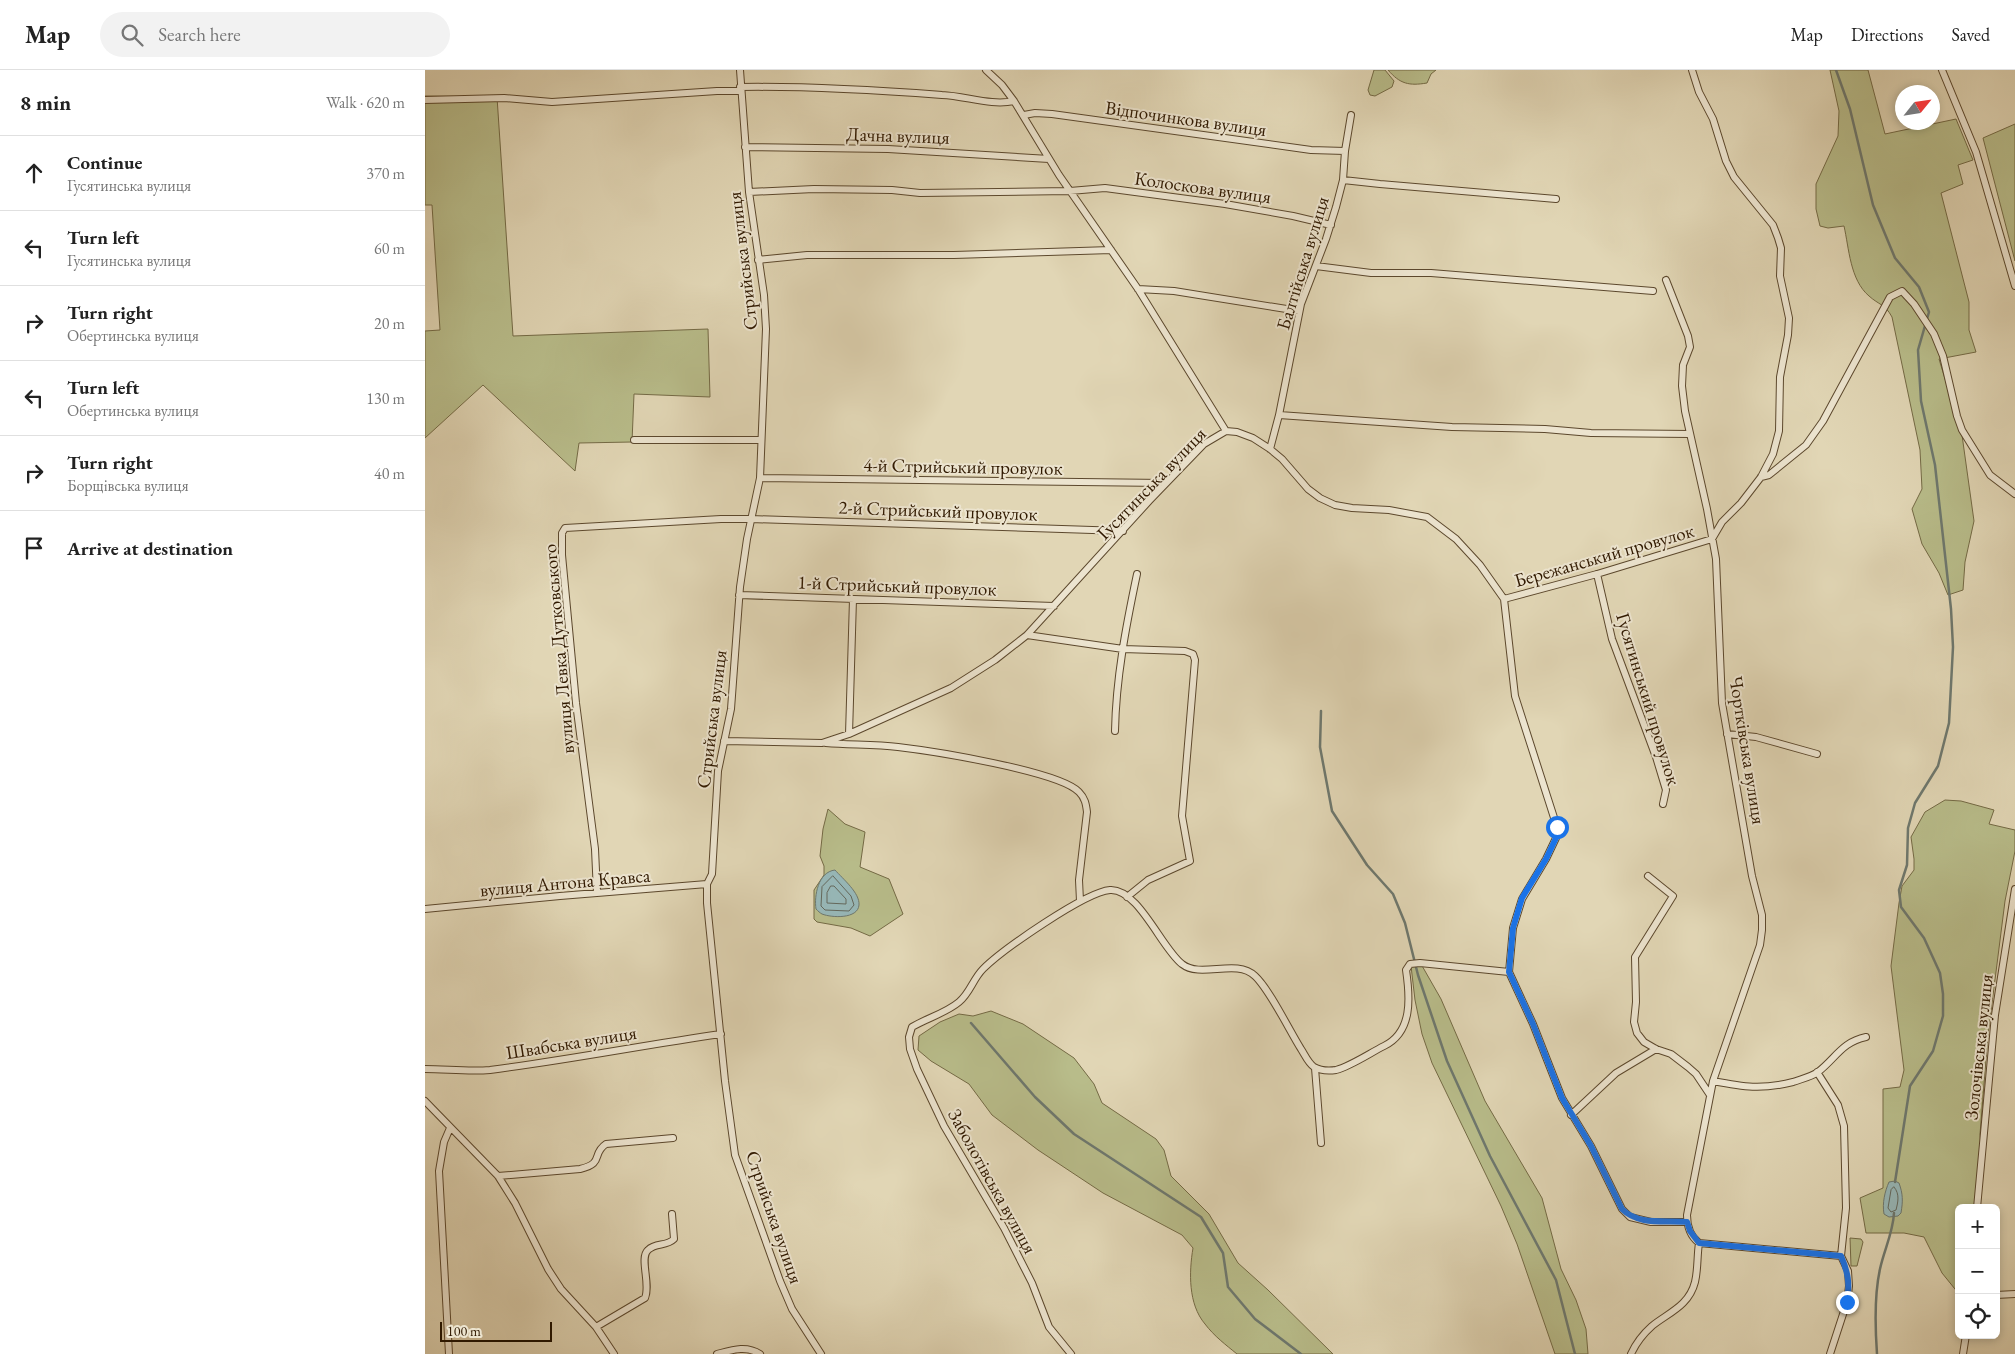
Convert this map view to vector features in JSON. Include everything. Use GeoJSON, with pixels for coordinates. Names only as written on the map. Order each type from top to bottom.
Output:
{"type":"FeatureCollection","features":[{"type":"Feature","properties":{"kind":"street","name":"Стрийська вулиця"},"geometry":{"type":"LineString","coordinates":[[739,70],[749,192],[766,329],[760,478],[751,519],[739,595],[731,709],[718,771],[712,874],[707,884],[725,1082],[735,1155],[780,1281],[792,1309],[821,1354]]}},
{"type":"Feature","properties":{"kind":"street"},"geometry":{"type":"LineString","coordinates":[[986,70],[1002,86],[1024,115],[1049,159],[1138,289],[1226,431]]}},
{"type":"Feature","properties":{"kind":"street"},"geometry":{"type":"LineString","coordinates":[[1691,70],[1699,92],[1713,119],[1726,161],[1734,177],[1773,225],[1781,248],[1779,276],[1789,318],[1788,336],[1780,377],[1779,431],[1773,454],[1761,477],[1741,503],[1722,522],[1712,539]]}},
{"type":"Feature","properties":{"kind":"street"},"geometry":{"type":"LineString","coordinates":[[1942,70],[1976,152],[2015,286]]}},
{"type":"Feature","properties":{"kind":"street"},"geometry":{"type":"LineString","coordinates":[[425,100],[504,98],[552,102],[790,86],[954,95],[974,100],[1014,101]]}},
{"type":"Feature","properties":{"kind":"street","name":"Відпочинкова вулиця"},"geometry":{"type":"LineString","coordinates":[[1024,115],[1035,113],[1052,114],[1311,150],[1345,150]]}},
{"type":"Feature","properties":{"kind":"street","name":"Балтійська вулиця"},"geometry":{"type":"LineString","coordinates":[[1270,449],[1279,415],[1299,311],[1307,284],[1316,266],[1331,225],[1343,180],[1345,150],[1351,115]]}},
{"type":"Feature","properties":{"kind":"street","name":"Дачна вулиця"},"geometry":{"type":"LineString","coordinates":[[745,146],[889,150],[1049,159]]}},
{"type":"Feature","properties":{"kind":"street"},"geometry":{"type":"LineString","coordinates":[[1343,180],[1556,199]]}},
{"type":"Feature","properties":{"kind":"street","name":"Колоскова вулиця"},"geometry":{"type":"LineString","coordinates":[[749,192],[815,189],[892,190],[920,193],[1070,191],[1105,188],[1293,216],[1331,225]]}},
{"type":"Feature","properties":{"kind":"street"},"geometry":{"type":"LineString","coordinates":[[757,260],[807,255],[954,255],[1111,250]]}},
{"type":"Feature","properties":{"kind":"street"},"geometry":{"type":"LineString","coordinates":[[1316,266],[1371,273],[1431,273],[1653,290]]}},
{"type":"Feature","properties":{"kind":"street","name":"Чортківська вулиця"},"geometry":{"type":"LineString","coordinates":[[1666,280],[1688,336],[1690,347],[1683,365],[1682,386],[1716,560],[1722,703],[1752,876],[1762,915],[1760,945],[1713,1081],[1687,1222]]}},
{"type":"Feature","properties":{"kind":"street"},"geometry":{"type":"LineString","coordinates":[[1138,289],[1174,290],[1299,311]]}},
{"type":"Feature","properties":{"kind":"street"},"geometry":{"type":"LineString","coordinates":[[1761,477],[1769,475],[1807,445],[1823,421],[1890,297],[1902,291],[1930,327],[1943,356],[1962,430],[1990,475],[2015,494]]}},
{"type":"Feature","properties":{"kind":"street"},"geometry":{"type":"LineString","coordinates":[[1279,415],[1591,433],[1690,434]]}},
{"type":"Feature","properties":{"kind":"street","name":"Гусятинська вулиця"},"geometry":{"type":"LineString","coordinates":[[822,743],[849,734],[951,688],[995,660],[1027,635],[1123,532],[1165,483],[1204,444],[1226,431],[1237,432],[1253,438],[1270,449],[1282,459],[1308,489],[1320,498],[1352,508],[1389,510],[1427,517],[1456,539],[1471,555],[1504,599]]}},
{"type":"Feature","properties":{"kind":"street"},"geometry":{"type":"LineString","coordinates":[[634,440],[761,440]]}},
{"type":"Feature","properties":{"kind":"street","name":"4-й Стрийський провулок"},"geometry":{"type":"LineString","coordinates":[[760,478],[1165,483]]}},
{"type":"Feature","properties":{"kind":"street","name":"2-й Стрийський провулок"},"geometry":{"type":"LineString","coordinates":[[751,519],[1123,532]]}},
{"type":"Feature","properties":{"kind":"street","name":"вулиця Левка Дутковського"},"geometry":{"type":"LineString","coordinates":[[597,893],[595,849],[575,702],[573,654],[562,555],[562,533],[565,528],[570,527],[751,519]]}},
{"type":"Feature","properties":{"kind":"street","name":"Бережанський провулок"},"geometry":{"type":"LineString","coordinates":[[1504,599],[1597,574],[1712,539]]}},
{"type":"Feature","properties":{"kind":"street"},"geometry":{"type":"LineString","coordinates":[[1115,731],[1116,691],[1128,615],[1137,574]]}},
{"type":"Feature","properties":{"kind":"street","name":"Гусятинський провулок"},"geometry":{"type":"LineString","coordinates":[[1597,574],[1612,639],[1656,757],[1666,790],[1663,804]]}},
{"type":"Feature","properties":{"kind":"street","name":"1-й Стрийський провулок"},"geometry":{"type":"LineString","coordinates":[[739,595],[1054,606]]}},
{"type":"Feature","properties":{"kind":"street"},"geometry":{"type":"LineString","coordinates":[[849,734],[853,599]]}},
{"type":"Feature","properties":{"kind":"street"},"geometry":{"type":"LineString","coordinates":[[1504,599],[1515,696],[1557,827],[1556,838],[1546,859],[1522,898],[1513,928],[1509,972],[1533,1024],[1562,1098],[1591,1146],[1622,1209],[1630,1217],[1651,1222],[1687,1222],[1690,1231],[1699,1243],[1695,1283],[1686,1298],[1676,1311],[1653,1326],[1637,1341],[1631,1354]]}},
{"type":"Feature","properties":{"kind":"street"},"geometry":{"type":"LineString","coordinates":[[1027,635],[1123,649],[1185,651],[1193,654],[1195,660],[1182,816],[1190,861],[1148,880],[1127,897]]}},
{"type":"Feature","properties":{"kind":"street"},"geometry":{"type":"LineString","coordinates":[[1727,734],[1756,737],[1817,754]]}},
{"type":"Feature","properties":{"kind":"street"},"geometry":{"type":"LineString","coordinates":[[724,741],[813,742],[897,746],[1032,772],[1070,785],[1079,792],[1086,802],[1087,812],[1079,880],[1079,901],[1097,893],[1112,890],[1127,897],[1139,907],[1173,956],[1183,965],[1193,969],[1241,970],[1255,976],[1266,990],[1311,1064],[1315,1068],[1324,1071],[1337,1070],[1392,1042],[1399,1035],[1409,1008],[1406,970],[1410,964],[1420,963],[1509,972]]}},
{"type":"Feature","properties":{"kind":"street"},"geometry":{"type":"LineString","coordinates":[[1648,876],[1673,896],[1635,957],[1636,1002],[1634,1022],[1637,1033],[1644,1042],[1656,1049],[1671,1054],[1696,1074],[1710,1095]]}},
{"type":"Feature","properties":{"kind":"street","name":"вулиця Антона Кравса"},"geometry":{"type":"LineString","coordinates":[[425,909],[707,884]]}},
{"type":"Feature","properties":{"kind":"street","name":"Золочівська вулиця"},"geometry":{"type":"LineString","coordinates":[[1977,1204],[1995,1015],[2015,889]]}},
{"type":"Feature","properties":{"kind":"street","name":"Заболотівська вулиця"},"geometry":{"type":"LineString","coordinates":[[1071,1354],[1049,1327],[1032,1283],[1004,1228],[944,1126],[917,1069],[910,1049],[909,1037],[912,1027],[957,1004],[964,997],[981,971],[1010,947],[1079,901]]}},
{"type":"Feature","properties":{"kind":"street","name":"Швабська вулиця"},"geometry":{"type":"LineString","coordinates":[[425,1069],[489,1070],[609,1053],[721,1034]]}},
{"type":"Feature","properties":{"kind":"street"},"geometry":{"type":"LineString","coordinates":[[1713,1081],[1749,1087],[1771,1087],[1802,1079],[1817,1072],[1847,1043],[1867,1036]]}},
{"type":"Feature","properties":{"kind":"street"},"geometry":{"type":"LineString","coordinates":[[1571,1115],[1616,1073],[1656,1049]]}},
{"type":"Feature","properties":{"kind":"street"},"geometry":{"type":"LineString","coordinates":[[1315,1068],[1321,1143]]}},
{"type":"Feature","properties":{"kind":"street"},"geometry":{"type":"LineString","coordinates":[[1817,1072],[1838,1105],[1844,1126],[1846,1208],[1841,1256],[1848,1271],[1849,1286],[1847,1302],[1830,1354]]}},
{"type":"Feature","properties":{"kind":"street"},"geometry":{"type":"LineString","coordinates":[[425,1101],[498,1176],[515,1203],[548,1269],[561,1288],[596,1327],[614,1354]]}},
{"type":"Feature","properties":{"kind":"street"},"geometry":{"type":"LineString","coordinates":[[449,1354],[439,1172],[444,1142],[450,1128]]}},
{"type":"Feature","properties":{"kind":"street"},"geometry":{"type":"LineString","coordinates":[[498,1176],[580,1169],[597,1162],[601,1147],[605,1144],[673,1138]]}},
{"type":"Feature","properties":{"kind":"street"},"geometry":{"type":"LineString","coordinates":[[596,1327],[645,1298],[648,1284],[644,1260],[646,1253],[655,1245],[667,1244],[674,1239],[672,1214]]}},
{"type":"Feature","properties":{"kind":"street"},"geometry":{"type":"LineString","coordinates":[[1699,1243],[1841,1256]]}},
{"type":"Feature","properties":{"kind":"street"},"geometry":{"type":"LineString","coordinates":[[2000,1295],[2015,1294]]}},
{"type":"Feature","properties":{"kind":"street"},"geometry":{"type":"LineString","coordinates":[[1963,1354],[1965,1339]]}},
{"type":"Feature","properties":{"kind":"street"},"geometry":{"type":"LineString","coordinates":[[717,1354],[740,1348],[748,1348],[760,1354]]}},
{"type":"Feature","properties":{"kind":"green space"},"geometry":{"type":"Polygon","coordinates":[[[1374,70],[1385,70],[1394,81],[1392,87],[1375,96],[1370,95],[1368,90],[1374,70]]]}},
{"type":"Feature","properties":{"kind":"green space"},"geometry":{"type":"Polygon","coordinates":[[[1388,70],[1436,70],[1431,74],[1427,83],[1410,84],[1401,81],[1388,70]]]}},
{"type":"Feature","properties":{"kind":"green space"},"geometry":{"type":"Polygon","coordinates":[[[1830,70],[1868,70],[1885,134],[1904,130],[1940,130],[1940,122],[1956,119],[1973,160],[1958,165],[1963,184],[1941,193],[1969,302],[1969,330],[1976,352],[1939,359],[1962,435],[1974,521],[1965,562],[1963,590],[1948,595],[1939,573],[1922,544],[1912,509],[1922,489],[1920,450],[1892,317],[1884,307],[1869,296],[1858,281],[1851,263],[1844,226],[1828,228],[1820,226],[1816,209],[1816,184],[1838,136],[1839,111],[1830,70]]]}},
{"type":"Feature","properties":{"kind":"green space"},"geometry":{"type":"Polygon","coordinates":[[[425,96],[497,97],[513,336],[708,329],[710,397],[634,394],[632,442],[579,443],[575,471],[483,385],[425,438],[425,331],[440,330],[432,205],[425,205],[425,96]]]}},
{"type":"Feature","properties":{"kind":"green space"},"geometry":{"type":"Polygon","coordinates":[[[2015,124],[2015,261],[1983,138],[2015,124]]]}},
{"type":"Feature","properties":{"kind":"green space"},"geometry":{"type":"Polygon","coordinates":[[[1945,800],[1961,801],[1994,810],[1989,824],[2015,830],[2015,851],[2005,901],[1988,1035],[1980,1134],[1982,1159],[1979,1204],[1955,1204],[1955,1289],[1942,1273],[1924,1237],[1904,1233],[1866,1233],[1860,1198],[1883,1188],[1883,1089],[1900,1087],[1904,1070],[1891,966],[1902,886],[1914,870],[1911,837],[1925,812],[1945,800]]]}},
{"type":"Feature","properties":{"kind":"green space"},"geometry":{"type":"Polygon","coordinates":[[[828,809],[845,824],[865,832],[860,867],[889,879],[903,914],[870,936],[851,928],[817,922],[814,919],[814,890],[824,875],[824,866],[820,856],[823,829],[828,809]]]}},
{"type":"Feature","properties":{"kind":"green space"},"geometry":{"type":"Polygon","coordinates":[[[1421,964],[1441,999],[1485,1101],[1542,1198],[1561,1269],[1576,1300],[1586,1329],[1588,1354],[1555,1354],[1517,1244],[1501,1206],[1432,1063],[1422,1034],[1411,966],[1421,964]]]}},
{"type":"Feature","properties":{"kind":"green space"},"geometry":{"type":"Polygon","coordinates":[[[991,1011],[1023,1024],[1074,1058],[1094,1084],[1102,1103],[1156,1139],[1164,1150],[1171,1176],[1209,1214],[1238,1263],[1333,1354],[1237,1354],[1212,1332],[1199,1316],[1191,1288],[1193,1248],[1182,1235],[1103,1193],[1038,1150],[992,1115],[969,1084],[931,1061],[918,1050],[919,1036],[940,1022],[959,1014],[973,1016],[991,1011]]]}},
{"type":"Feature","properties":{"kind":"green space"},"geometry":{"type":"Polygon","coordinates":[[[1850,1238],[1861,1239],[1863,1242],[1857,1266],[1851,1266],[1850,1238]]]}},
{"type":"Feature","properties":{"kind":"water"},"geometry":{"type":"Polygon","coordinates":[[[835,870],[850,886],[859,900],[858,910],[849,915],[838,917],[826,915],[821,914],[816,909],[818,885],[825,875],[835,870]]]}},
{"type":"Feature","properties":{"kind":"water"},"geometry":{"type":"Polygon","coordinates":[[[1895,1181],[1899,1183],[1901,1191],[1901,1213],[1898,1216],[1889,1217],[1884,1214],[1884,1197],[1889,1182],[1895,1181]]]}},
{"type":"Feature","properties":{"kind":"waterway"},"geometry":{"type":"LineString","coordinates":[[1836,70],[1850,109],[1873,205],[1895,258],[1919,287],[1929,312],[1918,350],[1921,401],[1935,465],[1951,609],[1953,647],[1949,723],[1938,766],[1915,803],[1908,828],[1907,865],[1899,890],[1901,907],[1924,938],[1940,973],[1943,994],[1943,1016],[1933,1051],[1910,1086],[1895,1182]]}},
{"type":"Feature","properties":{"kind":"waterway"},"geometry":{"type":"LineString","coordinates":[[1321,711],[1320,747],[1332,811],[1367,865],[1393,894],[1405,923],[1418,975],[1447,1061],[1490,1156],[1556,1280],[1575,1354]]}},
{"type":"Feature","properties":{"kind":"waterway"},"geometry":{"type":"LineString","coordinates":[[971,1023],[1035,1097],[1074,1134],[1201,1217],[1223,1253],[1228,1287],[1255,1319],[1301,1354]]}},
{"type":"Feature","properties":{"kind":"waterway"},"geometry":{"type":"LineString","coordinates":[[1877,1354],[1875,1322],[1877,1290],[1880,1269],[1892,1228],[1894,1213]]}},
{"type":"Feature","properties":{"kind":"route"},"geometry":{"type":"LineString","coordinates":[[1557,827],[1556,838],[1546,859],[1522,898],[1513,928],[1509,972],[1533,1024],[1562,1098],[1591,1146],[1622,1209],[1630,1217],[1651,1222],[1671,1220],[1687,1222],[1695,1240],[1707,1245],[1752,1247],[1841,1256],[1848,1271],[1847,1302]]}}]}
